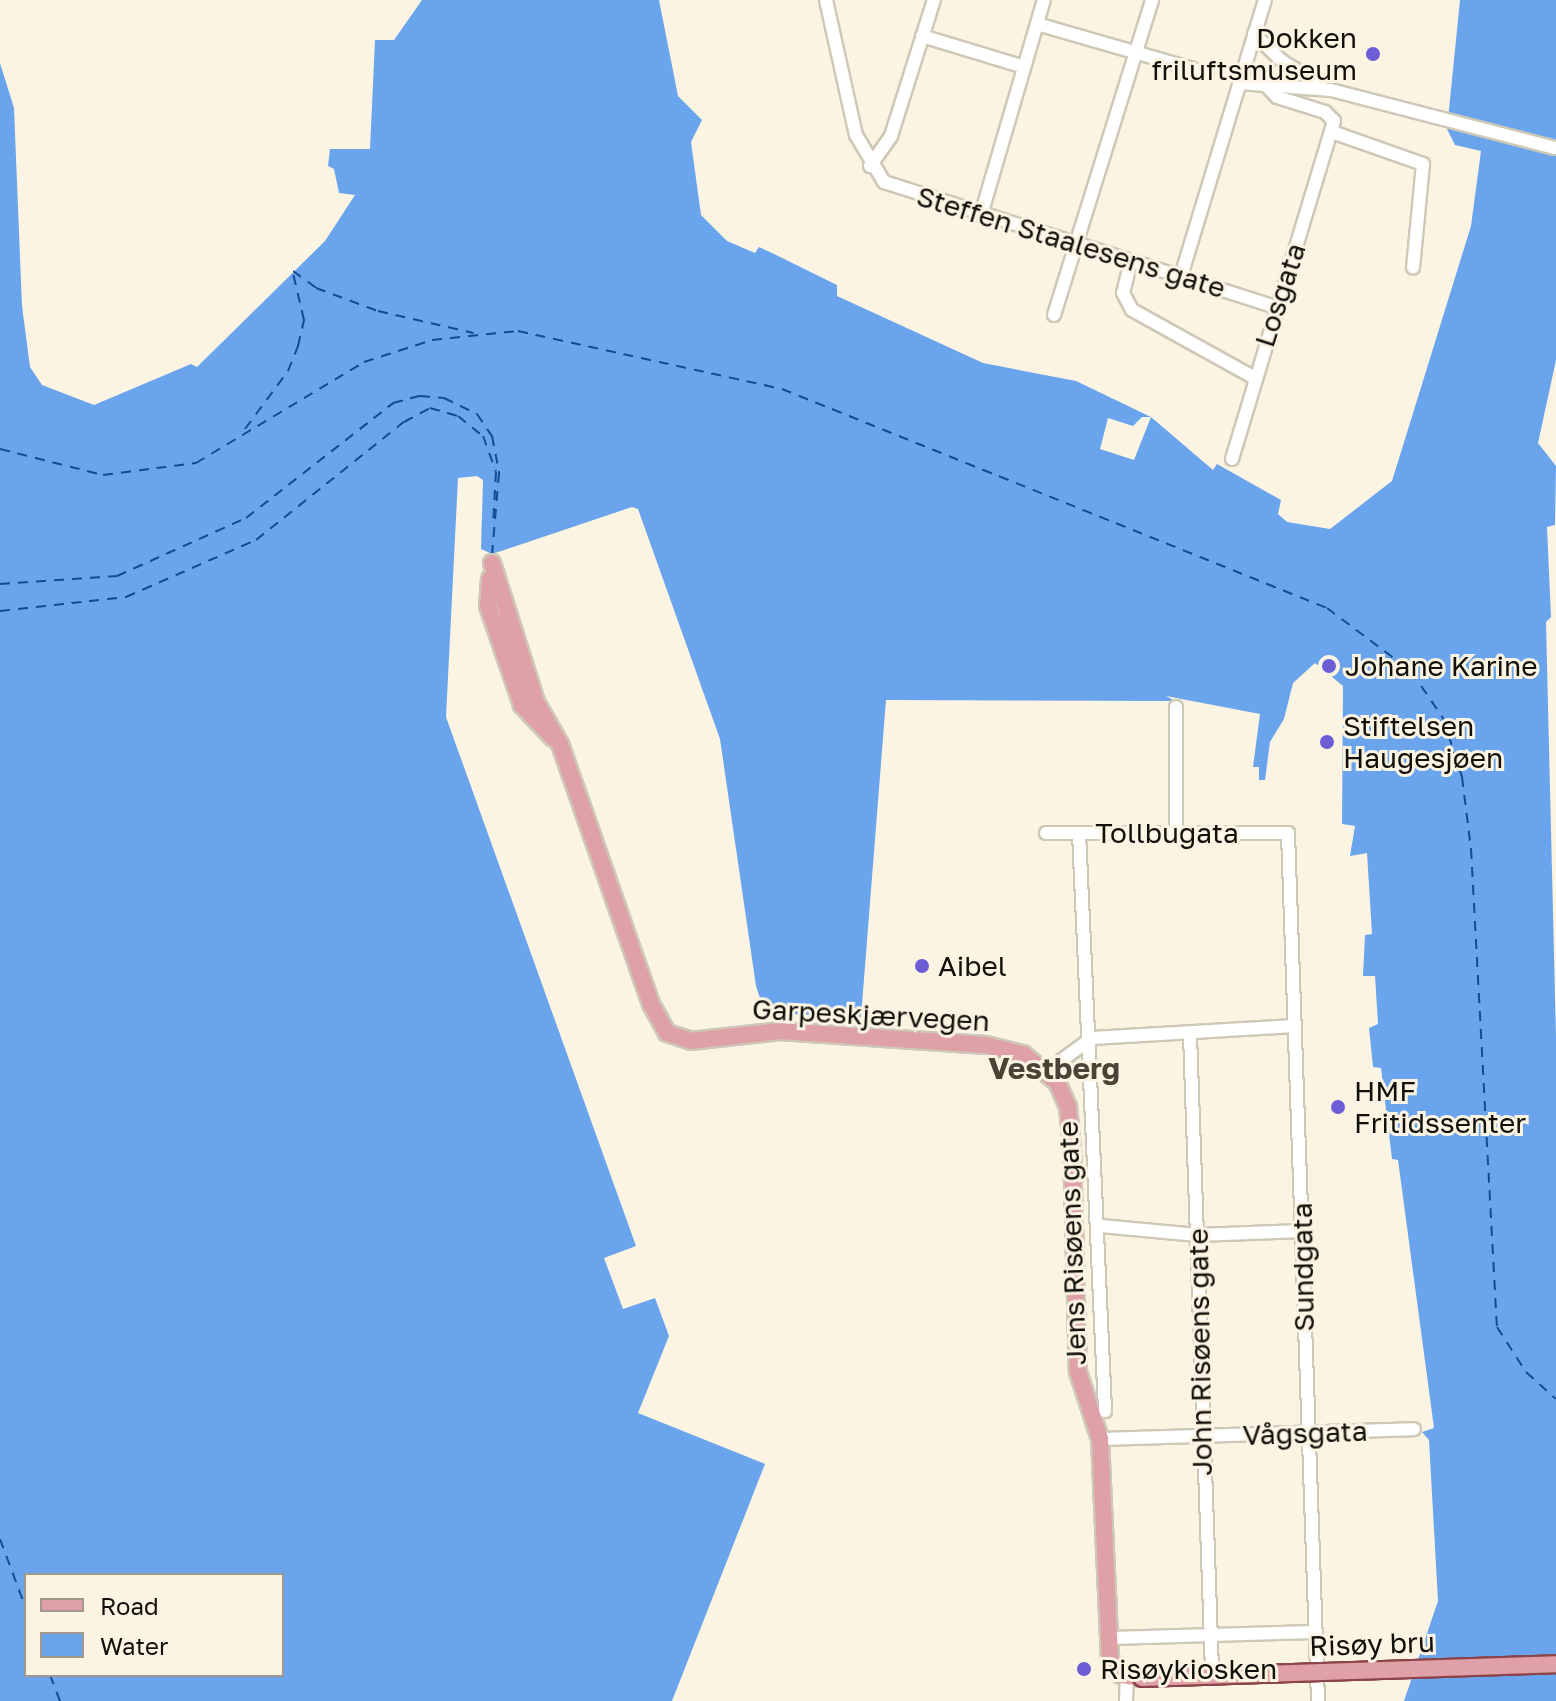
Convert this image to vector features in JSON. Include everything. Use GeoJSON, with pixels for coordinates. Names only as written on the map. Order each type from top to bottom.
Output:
{"type":"FeatureCollection","features":[{"type":"Feature","properties":{"kind":"main road","name":"Garpeskjærvegen"},"geometry":{"type":"LineString","coordinates":[[492,559],[536,702],[560,744],[651,1004],[667,1033],[691,1041],[780,1031],[986,1045],[1023,1054],[1047,1071]]}},
{"type":"Feature","properties":{"kind":"main road"},"geometry":{"type":"LineString","coordinates":[[1047,1071],[1068,1107],[1078,1372],[1100,1439],[1111,1664],[1134,1678]]}},
{"type":"Feature","properties":{"kind":"main road","name":"Risøy bru"},"geometry":{"type":"LineString","coordinates":[[1134,1678],[1556,1664]]}},
{"type":"Feature","properties":{"kind":"street"},"geometry":{"type":"LineString","coordinates":[[826,0],[856,135],[870,166]]}},
{"type":"Feature","properties":{"kind":"street"},"geometry":{"type":"LineString","coordinates":[[870,166],[891,136],[934,0]]}},
{"type":"Feature","properties":{"kind":"street"},"geometry":{"type":"LineString","coordinates":[[981,215],[1044,0]]}},
{"type":"Feature","properties":{"kind":"street"},"geometry":{"type":"LineString","coordinates":[[1054,315],[1152,0]]}},
{"type":"Feature","properties":{"kind":"street"},"geometry":{"type":"LineString","coordinates":[[1181,276],[1265,0]]}},
{"type":"Feature","properties":{"kind":"street"},"geometry":{"type":"LineString","coordinates":[[1037,24],[1207,73]]}},
{"type":"Feature","properties":{"kind":"street"},"geometry":{"type":"LineString","coordinates":[[1254,34],[1283,62],[1331,90]]}},
{"type":"Feature","properties":{"kind":"street"},"geometry":{"type":"LineString","coordinates":[[922,36],[1024,67]]}},
{"type":"Feature","properties":{"kind":"street"},"geometry":{"type":"LineString","coordinates":[[1239,83],[1331,90],[1556,148]]}},
{"type":"Feature","properties":{"kind":"street"},"geometry":{"type":"LineString","coordinates":[[1265,84],[1277,97],[1331,115],[1332,132],[1423,164],[1413,268]]}},
{"type":"Feature","properties":{"kind":"street","name":"Losgata"},"geometry":{"type":"LineString","coordinates":[[1232,459],[1253,377],[1278,308],[1332,132]]}},
{"type":"Feature","properties":{"kind":"street","name":"Steffen Staalesens gate"},"geometry":{"type":"LineString","coordinates":[[870,166],[894,187],[1278,308]]}},
{"type":"Feature","properties":{"kind":"street"},"geometry":{"type":"LineString","coordinates":[[1131,261],[1123,293],[1132,310],[1253,377]]}},
{"type":"Feature","properties":{"kind":"street"},"geometry":{"type":"LineString","coordinates":[[1176,707],[1176,831]]}},
{"type":"Feature","properties":{"kind":"street","name":"Tollbugata"},"geometry":{"type":"LineString","coordinates":[[1046,833],[1288,833]]}},
{"type":"Feature","properties":{"kind":"street","name":"Jens Risøens gate"},"geometry":{"type":"LineString","coordinates":[[1079,833],[1101,1226],[1105,1411]]}},
{"type":"Feature","properties":{"kind":"street","name":"Sundgata"},"geometry":{"type":"LineString","coordinates":[[1288,833],[1318,1701]]}},
{"type":"Feature","properties":{"kind":"street"},"geometry":{"type":"LineString","coordinates":[[1047,1071],[1092,1038],[1295,1026]]}},
{"type":"Feature","properties":{"kind":"street","name":"John Risøens gate"},"geometry":{"type":"LineString","coordinates":[[1190,1034],[1212,1670]]}},
{"type":"Feature","properties":{"kind":"street"},"geometry":{"type":"LineString","coordinates":[[1101,1226],[1198,1235],[1302,1231]]}},
{"type":"Feature","properties":{"kind":"street","name":"Vågsgata"},"geometry":{"type":"LineString","coordinates":[[1100,1439],[1414,1429]]}},
{"type":"Feature","properties":{"kind":"street"},"geometry":{"type":"LineString","coordinates":[[1109,1638],[1315,1632]]}},
{"type":"Feature","properties":{"kind":"street"},"geometry":{"type":"LineString","coordinates":[[1126,1701],[1134,1678]]}},
{"type":"Feature","properties":{"kind":"water"},"geometry":{"type":"Polygon","coordinates":[[[422,0],[659,0],[678,96],[702,120],[691,142],[701,215],[727,241],[755,253],[759,247],[772,253],[837,285],[837,296],[983,363],[1076,381],[1151,417],[1213,470],[1217,464],[1281,500],[1278,514],[1287,522],[1330,529],[1392,481],[1471,226],[1481,151],[1455,145],[1447,129],[1460,0],[1556,0],[1556,360],[1538,443],[1556,466],[1555,525],[1547,527],[1551,617],[1546,622],[1556,1037],[1556,1701],[1404,1701],[1438,1601],[1429,1440],[1422,1432],[1434,1428],[1398,1160],[1392,1159],[1381,1068],[1373,1067],[1369,1028],[1378,1024],[1375,976],[1363,976],[1365,935],[1372,934],[1367,853],[1350,856],[1355,826],[1342,824],[1343,686],[1315,663],[1293,683],[1284,719],[1270,742],[1265,780],[1259,780],[1259,767],[1253,767],[1260,714],[1166,696],[1175,701],[886,700],[861,1017],[765,1013],[756,986],[720,739],[638,509],[632,507],[492,554],[481,549],[483,480],[477,476],[458,478],[446,717],[636,1246],[604,1258],[623,1309],[655,1298],[669,1336],[638,1413],[765,1464],[672,1701],[0,1701],[0,63],[14,108],[22,306],[30,367],[42,385],[94,405],[191,364],[197,367],[325,241],[355,195],[339,193],[334,169],[328,166],[330,149],[370,149],[375,40],[394,40],[422,0]]]}},
{"type":"Feature","properties":{"kind":"pier"},"geometry":{"type":"Polygon","coordinates":[[[1142,417],[1151,417],[1134,460],[1100,449],[1108,418],[1133,426],[1142,417]]]}},
{"type":"Feature","properties":{"kind":"ferry route"},"geometry":{"type":"LineString","coordinates":[[293,271],[316,288],[378,311],[473,333]]}},
{"type":"Feature","properties":{"kind":"ferry route"},"geometry":{"type":"LineString","coordinates":[[245,429],[288,371],[298,346],[304,320],[293,273]]}},
{"type":"Feature","properties":{"kind":"ferry route"},"geometry":{"type":"LineString","coordinates":[[0,449],[103,475],[196,463],[364,362],[432,340],[518,331],[782,389],[1327,608],[1411,671],[1443,718],[1462,777],[1471,849],[1497,1327],[1526,1372],[1556,1399]]}},
{"type":"Feature","properties":{"kind":"ferry route"},"geometry":{"type":"LineString","coordinates":[[0,584],[117,576],[246,518],[393,403],[420,396],[444,398],[477,414],[492,436],[499,473],[492,554]]}},
{"type":"Feature","properties":{"kind":"ferry route"},"geometry":{"type":"LineString","coordinates":[[0,611],[126,597],[256,540],[404,422],[430,408],[458,416],[483,436],[496,472],[493,525]]}},
{"type":"Feature","properties":{"kind":"ferry route"},"geometry":{"type":"LineString","coordinates":[[0,1539],[24,1604]]}},
{"type":"Feature","properties":{"kind":"ferry route"},"geometry":{"type":"LineString","coordinates":[[51,1677],[60,1701]]}},
{"type":"Feature","properties":{"kind":"place","name":"Dokken friluftsmuseum"},"geometry":{"type":"Point","coordinates":[1373,54]}},
{"type":"Feature","properties":{"kind":"place","name":"Johane Karine"},"geometry":{"type":"Point","coordinates":[1329,666]}},
{"type":"Feature","properties":{"kind":"place","name":"Stiftelsen Haugesjøen"},"geometry":{"type":"Point","coordinates":[1327,742]}},
{"type":"Feature","properties":{"kind":"place","name":"Aibel"},"geometry":{"type":"Point","coordinates":[922,966]}},
{"type":"Feature","properties":{"kind":"place","name":"HMF Fritidssenter"},"geometry":{"type":"Point","coordinates":[1338,1107]}},
{"type":"Feature","properties":{"kind":"place","name":"Risøykiosken"},"geometry":{"type":"Point","coordinates":[1084,1669]}},
{"type":"Feature","properties":{"kind":"district","name":"Vestberg"},"geometry":{"type":"Point","coordinates":[1054,1068]}}]}
